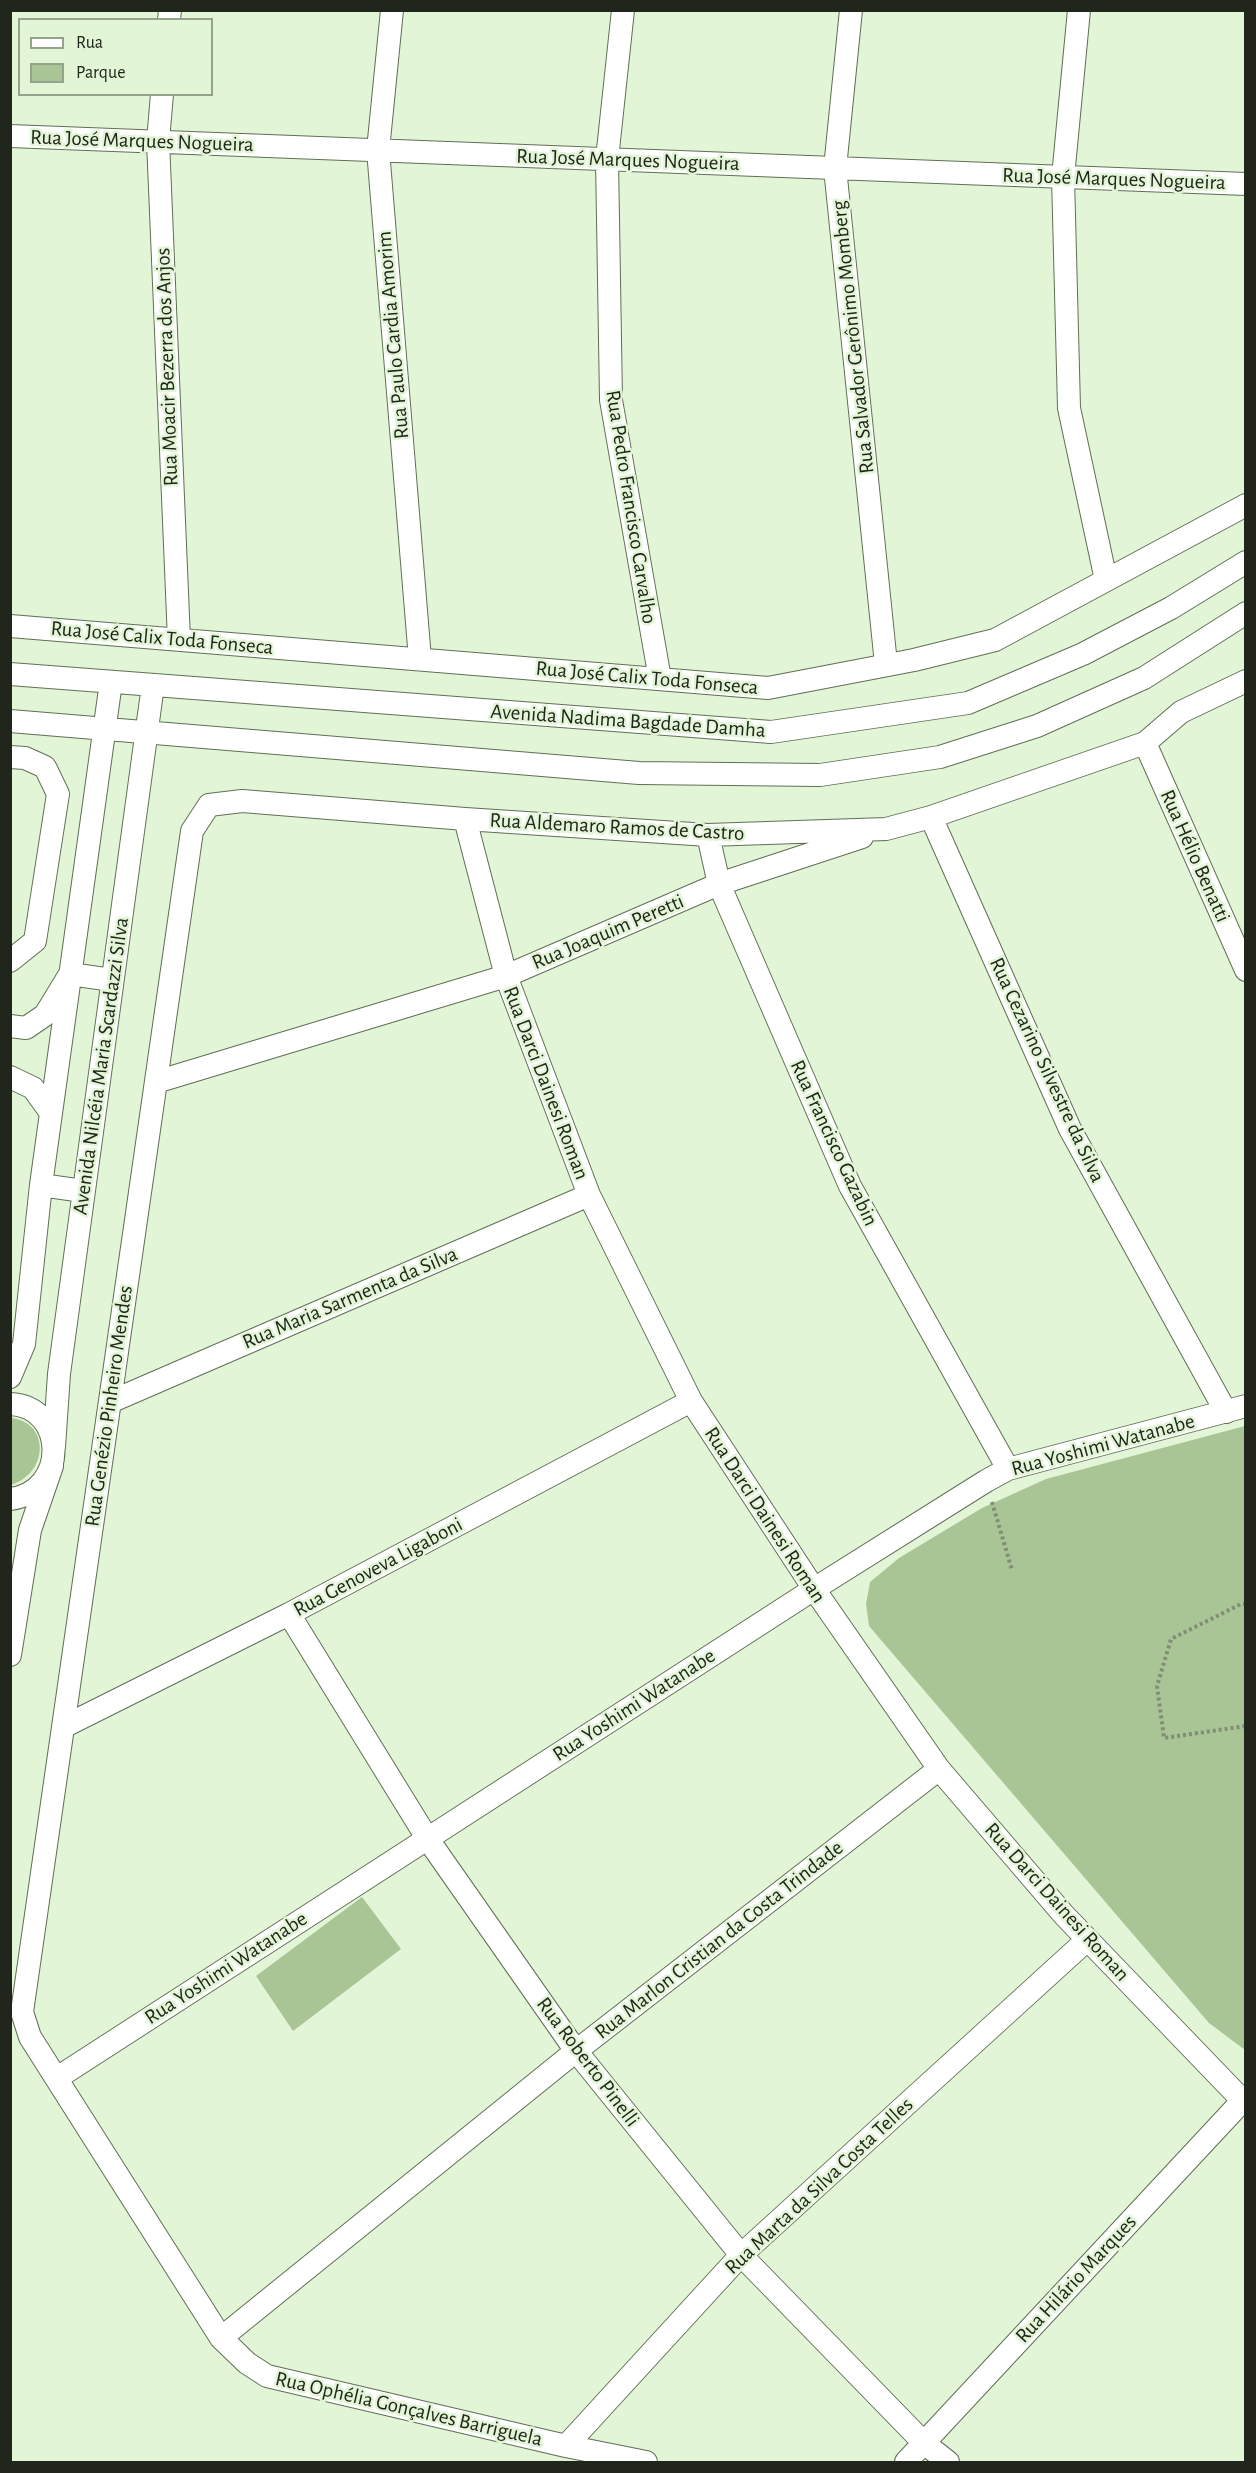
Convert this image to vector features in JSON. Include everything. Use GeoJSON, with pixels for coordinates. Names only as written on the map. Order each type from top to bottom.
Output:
{"type":"FeatureCollection","features":[{"type":"Feature","properties":{"kind":"street","name":"Rua Paulo Cardia Amorim"},"geometry":{"type":"LineString","coordinates":[[392,10],[378,150],[420,659]]}},
{"type":"Feature","properties":{"kind":"street","name":"Rua Pedro Francisco Carvalho"},"geometry":{"type":"LineString","coordinates":[[623,10],[607,159],[611,400],[660,679]]}},
{"type":"Feature","properties":{"kind":"street","name":"Rua Salvador Gerônimo Momberg"},"geometry":{"type":"LineString","coordinates":[[851,10],[835,168],[886,664]]}},
{"type":"Feature","properties":{"kind":"street"},"geometry":{"type":"LineString","coordinates":[[1079,10],[1063,177],[1069,408],[1106,580]]}},
{"type":"Feature","properties":{"kind":"street","name":"Rua Moacir Bezerra dos Anjos"},"geometry":{"type":"LineString","coordinates":[[162,96],[158,141],[179,640]]}},
{"type":"Feature","properties":{"kind":"street","name":"Rua José Marques Nogueira"},"geometry":{"type":"LineString","coordinates":[[10,136],[1245,184]]}},
{"type":"Feature","properties":{"kind":"street","name":"Rua José Calix Toda Fonseca"},"geometry":{"type":"LineString","coordinates":[[10,626],[768,688],[995,640],[1245,505]]}},
{"type":"Feature","properties":{"kind":"street","name":"Avenida Nadima Bagdade Damha"},"geometry":{"type":"LineString","coordinates":[[10,674],[771,732],[968,703],[1083,654],[1171,608],[1245,562]]}},
{"type":"Feature","properties":{"kind":"street","name":"Avenida Nadima Bagdade Damha"},"geometry":{"type":"LineString","coordinates":[[10,721],[639,773],[820,775],[940,758],[1037,726],[1144,678],[1245,613]]}},
{"type":"Feature","properties":{"kind":"street","name":"Avenida Nilcéia Maria Scardazzi Silva"},"geometry":{"type":"LineString","coordinates":[[10,1377],[24,1344],[41,1185],[111,681]]}},
{"type":"Feature","properties":{"kind":"street","name":"Rua Aldemaro Ramos de Castro"},"geometry":{"type":"LineString","coordinates":[[209,805],[242,801],[708,836],[886,829],[931,817],[1145,743],[1181,712],[1245,681]]}},
{"type":"Feature","properties":{"kind":"street","name":"Avenida Nilcéia Maria Scardazzi Silva"},"geometry":{"type":"LineString","coordinates":[[10,1655],[15,1592],[30,1530],[53,1456],[59,1374],[153,685]]}},
{"type":"Feature","properties":{"kind":"street","name":"Rua Hélio Benatti"},"geometry":{"type":"LineString","coordinates":[[1145,743],[1245,970]]}},
{"type":"Feature","properties":{"kind":"street"},"geometry":{"type":"LineString","coordinates":[[10,757],[25,758],[45,767],[58,794],[35,941],[12,960]]}},
{"type":"Feature","properties":{"kind":"street","name":"Rua Genézio Pinheiro Mendes"},"geometry":{"type":"LineString","coordinates":[[22,2012],[192,831],[209,805]]}},
{"type":"Feature","properties":{"kind":"street","name":"Rua Cezarino Silvestre da Silva"},"geometry":{"type":"LineString","coordinates":[[931,817],[1070,1129],[1236,1409]]}},
{"type":"Feature","properties":{"kind":"street","name":"Rua Darci Dainesi Roman"},"geometry":{"type":"LineString","coordinates":[[465,819],[506,976],[589,1195],[691,1401],[814,1589],[939,1769],[1088,1940],[1244,2100]]}},
{"type":"Feature","properties":{"kind":"street","name":"Rua Joaquim Peretti"},"geometry":{"type":"LineString","coordinates":[[156,1082],[506,976],[719,884],[886,829]]}},
{"type":"Feature","properties":{"kind":"street","name":"Rua Francisco Gazabin"},"geometry":{"type":"LineString","coordinates":[[708,836],[719,884],[850,1186],[1008,1469]]}},
{"type":"Feature","properties":{"kind":"street"},"geometry":{"type":"LineString","coordinates":[[10,1026],[26,1028],[45,1015],[70,974],[112,980]]}},
{"type":"Feature","properties":{"kind":"street"},"geometry":{"type":"LineString","coordinates":[[10,1077],[33,1088],[51,1113]]}},
{"type":"Feature","properties":{"kind":"street"},"geometry":{"type":"LineString","coordinates":[[41,1185],[83,1191]]}},
{"type":"Feature","properties":{"kind":"street","name":"Rua Maria Sarmenta da Silva"},"geometry":{"type":"LineString","coordinates":[[110,1401],[589,1195]]}},
{"type":"Feature","properties":{"kind":"street","name":"Rua Genoveva Ligaboni"},"geometry":{"type":"LineString","coordinates":[[63,1727],[289,1614],[691,1401]]}},
{"type":"Feature","properties":{"kind":"street"},"geometry":{"type":"LineString","coordinates":[[10,1404],[30,1409],[42,1419],[50,1432],[53,1456],[45,1480],[34,1491],[20,1497],[10,1498]]}},
{"type":"Feature","properties":{"kind":"street","name":"Rua Yoshimi Watanabe"},"geometry":{"type":"LineString","coordinates":[[57,2078],[814,1589],[986,1481],[1008,1469],[1236,1409]]}},
{"type":"Feature","properties":{"kind":"street","name":"Rua Roberto Pinelli"},"geometry":{"type":"LineString","coordinates":[[289,1614],[427,1838],[576,2051],[741,2255],[924,2443],[948,2463]]}},
{"type":"Feature","properties":{"kind":"street","name":"Rua Marlon Cristian da Costa Trindade"},"geometry":{"type":"LineString","coordinates":[[221,2338],[576,2051],[939,1769]]}},
{"type":"Feature","properties":{"kind":"street","name":"Rua Marta da Silva Costa Telles"},"geometry":{"type":"LineString","coordinates":[[566,2446],[741,2255],[1088,1940]]}},
{"type":"Feature","properties":{"kind":"street","name":"Rua Ophélia Gonçalves Barriguela"},"geometry":{"type":"LineString","coordinates":[[22,2012],[30,2037],[221,2338],[247,2363],[267,2376],[646,2463]]}},
{"type":"Feature","properties":{"kind":"street","name":"Rua Hilário Marques"},"geometry":{"type":"LineString","coordinates":[[906,2463],[1244,2100]]}},
{"type":"Feature","properties":{"kind":"path"},"geometry":{"type":"LineString","coordinates":[[986,1481],[1012,1570]]}},
{"type":"Feature","properties":{"kind":"path"},"geometry":{"type":"LineString","coordinates":[[1245,1604],[1171,1639],[1157,1686],[1164,1738],[1245,1726]]}},
{"type":"Feature","properties":{"kind":"green space"},"geometry":{"type":"Polygon","coordinates":[[[11,1418],[33,1428],[40,1448],[33,1470],[24,1479],[11,1485],[11,1418]]]}},
{"type":"Feature","properties":{"kind":"green space"},"geometry":{"type":"Polygon","coordinates":[[[1246,1426],[1245,2050],[1209,2023],[869,1626],[866,1604],[870,1582],[899,1558],[982,1508],[1046,1479],[1246,1426]]]}},
{"type":"Feature","properties":{"kind":"green space"},"geometry":{"type":"Polygon","coordinates":[[[362,1897],[401,1949],[293,2031],[256,1976],[362,1897]]]}}]}
